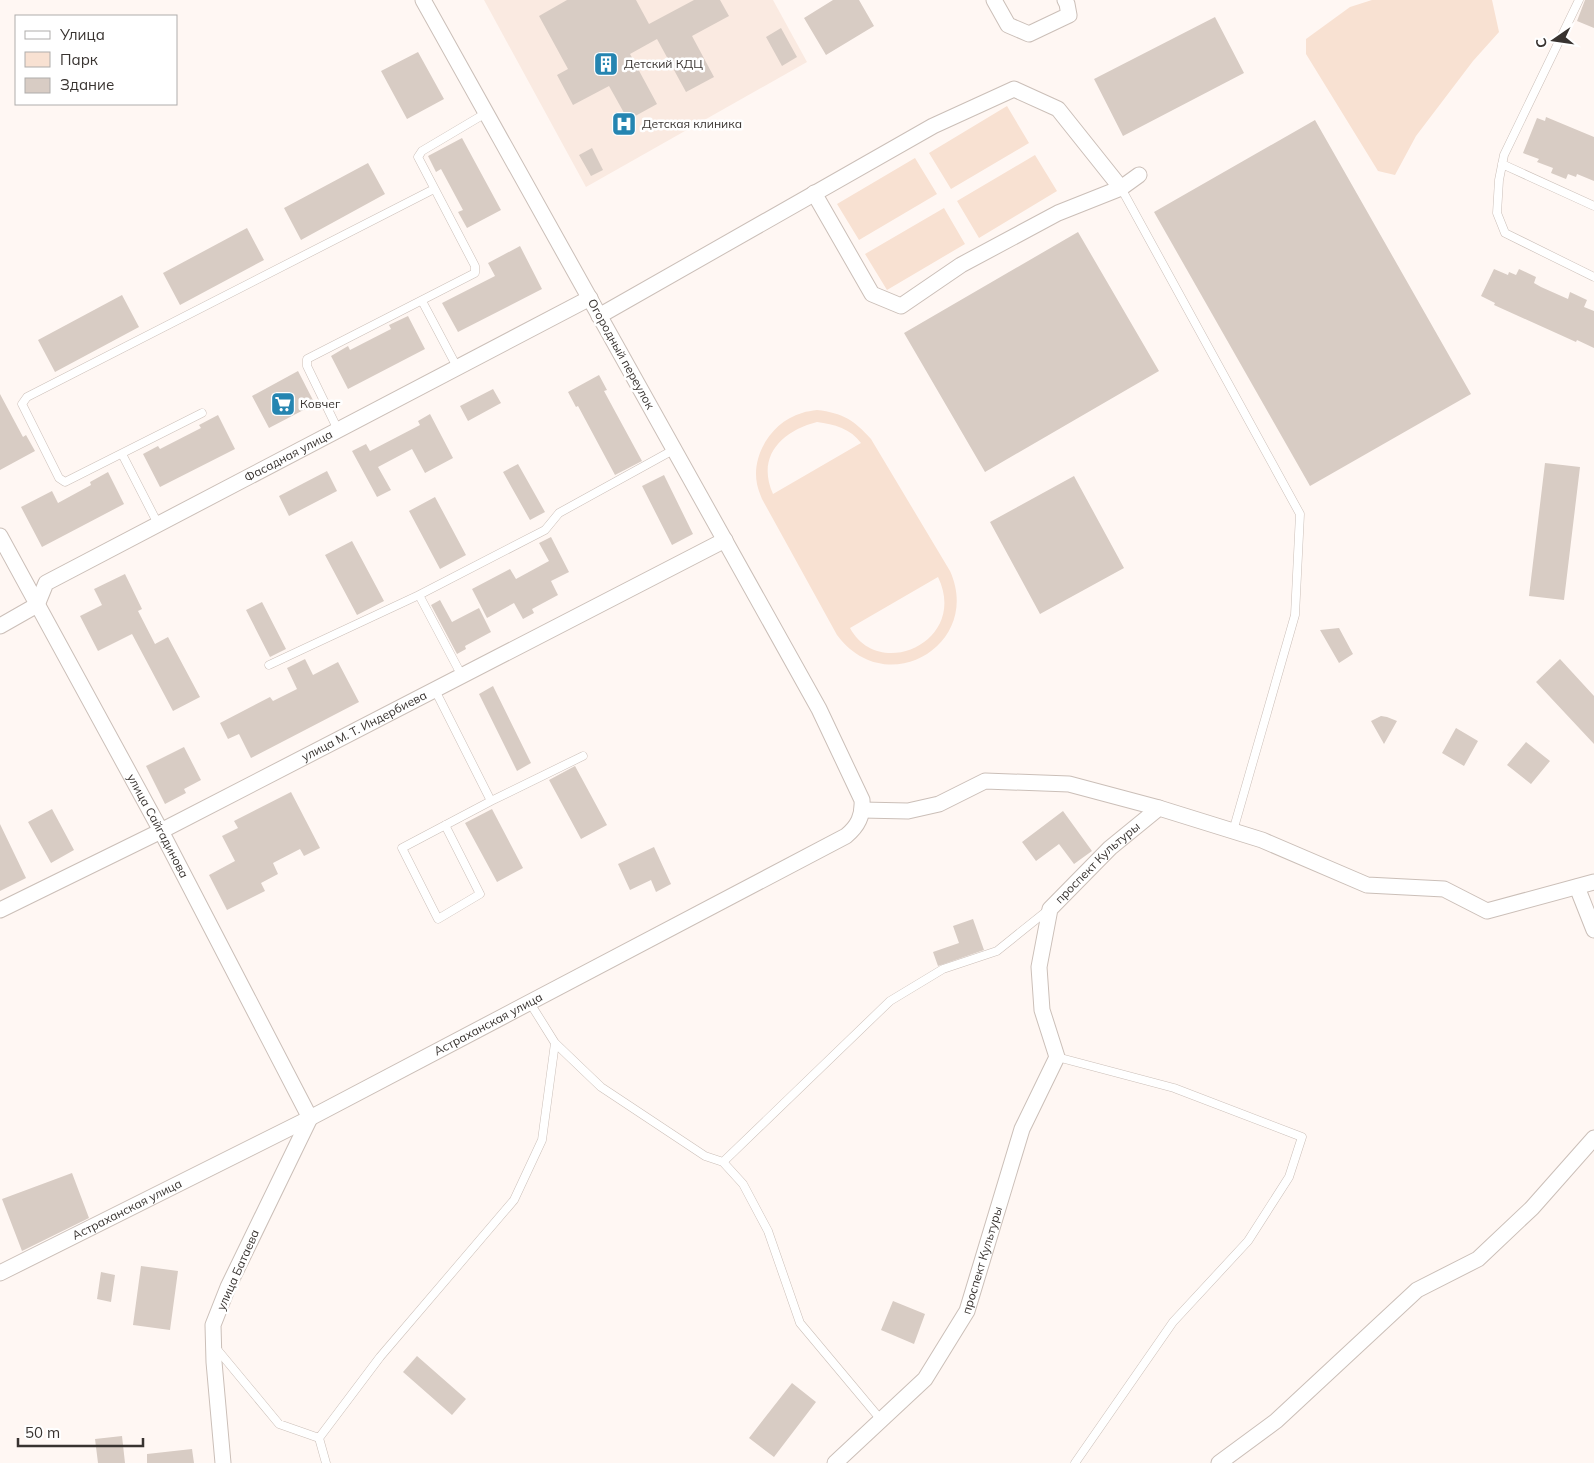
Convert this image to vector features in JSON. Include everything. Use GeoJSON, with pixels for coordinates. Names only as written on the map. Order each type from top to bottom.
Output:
{"type":"FeatureCollection","features":[{"type":"Feature","properties":{"kind":"street","name":"Огородный переулок"},"geometry":{"type":"LineString","coordinates":[[422,0],[819,709],[862,800],[862,810]]}},
{"type":"Feature","properties":{"kind":"street"},"geometry":{"type":"LineString","coordinates":[[994,0],[1008,25],[1029,34],[1069,15],[1065,0]]}},
{"type":"Feature","properties":{"kind":"street"},"geometry":{"type":"LineString","coordinates":[[600,316],[933,126],[1014,89],[1058,109],[1121,188]]}},
{"type":"Feature","properties":{"kind":"street"},"geometry":{"type":"LineString","coordinates":[[814,193],[872,294],[901,306],[961,265],[1058,213],[1121,188],[1139,175]]}},
{"type":"Feature","properties":{"kind":"street","name":"Фасадная улица"},"geometry":{"type":"LineString","coordinates":[[37,605],[46,583],[590,298]]}},
{"type":"Feature","properties":{"kind":"street","name":"улица Сайгадинова"},"geometry":{"type":"LineString","coordinates":[[0,536],[161,831],[310,1118]]}},
{"type":"Feature","properties":{"kind":"street","name":"улица М. Т. Индербиева"},"geometry":{"type":"LineString","coordinates":[[0,910],[161,831],[725,540]]}},
{"type":"Feature","properties":{"kind":"street"},"geometry":{"type":"LineString","coordinates":[[0,626],[37,605]]}},
{"type":"Feature","properties":{"kind":"street"},"geometry":{"type":"LineString","coordinates":[[862,810],[908,811],[939,804],[985,781],[1069,784],[1159,808],[1265,840],[1367,886],[1444,889],[1487,911],[1594,882]]}},
{"type":"Feature","properties":{"kind":"street","name":"проспект Культуры"},"geometry":{"type":"LineString","coordinates":[[835,1463],[925,1379],[968,1312],[1022,1129],[1057,1058],[1042,1010],[1039,967],[1050,909],[1110,848],[1159,808]]}},
{"type":"Feature","properties":{"kind":"street","name":"Астраханская улица"},"geometry":{"type":"LineString","coordinates":[[0,1273],[310,1118],[846,836],[854,829],[862,810]]}},
{"type":"Feature","properties":{"kind":"street"},"geometry":{"type":"LineString","coordinates":[[1577,887],[1594,906]]}},
{"type":"Feature","properties":{"kind":"street"},"geometry":{"type":"LineString","coordinates":[[1577,887],[1594,930]]}},
{"type":"Feature","properties":{"kind":"street","name":"улица Батаева"},"geometry":{"type":"LineString","coordinates":[[223,1463],[214,1362],[213,1325],[228,1287],[310,1118]]}},
{"type":"Feature","properties":{"kind":"street"},"geometry":{"type":"LineString","coordinates":[[1219,1463],[1276,1421],[1417,1290],[1478,1260],[1532,1208],[1594,1138]]}},
{"type":"Feature","properties":{"kind":"lane"},"geometry":{"type":"LineString","coordinates":[[1579,0],[1504,154],[1497,214],[1505,233],[1594,277]]}},
{"type":"Feature","properties":{"kind":"lane"},"geometry":{"type":"LineString","coordinates":[[338,430],[307,366],[307,359],[472,276],[476,270],[419,161],[419,154],[486,113]]}},
{"type":"Feature","properties":{"kind":"lane"},"geometry":{"type":"LineString","coordinates":[[1502,164],[1594,206]]}},
{"type":"Feature","properties":{"kind":"lane"},"geometry":{"type":"LineString","coordinates":[[1121,188],[1300,514],[1295,615],[1233,831]]}},
{"type":"Feature","properties":{"kind":"lane"},"geometry":{"type":"LineString","coordinates":[[202,413],[69,481],[61,481],[23,408],[24,400],[434,189]]}},
{"type":"Feature","properties":{"kind":"lane"},"geometry":{"type":"LineString","coordinates":[[422,301],[457,368]]}},
{"type":"Feature","properties":{"kind":"lane"},"geometry":{"type":"LineString","coordinates":[[268,665],[419,595],[545,530],[560,513],[675,449]]}},
{"type":"Feature","properties":{"kind":"lane"},"geometry":{"type":"LineString","coordinates":[[122,454],[158,524]]}},
{"type":"Feature","properties":{"kind":"lane"},"geometry":{"type":"LineString","coordinates":[[419,595],[462,676]]}},
{"type":"Feature","properties":{"kind":"lane"},"geometry":{"type":"LineString","coordinates":[[435,690],[491,800]]}},
{"type":"Feature","properties":{"kind":"lane"},"geometry":{"type":"LineString","coordinates":[[445,825],[480,894],[438,919],[402,848],[491,800],[583,756]]}},
{"type":"Feature","properties":{"kind":"lane"},"geometry":{"type":"LineString","coordinates":[[723,1162],[890,1001],[943,969],[997,951],[1050,909]]}},
{"type":"Feature","properties":{"kind":"lane"},"geometry":{"type":"LineString","coordinates":[[530,1003],[555,1043],[601,1087],[705,1156],[723,1162],[743,1184],[768,1231],[800,1323],[882,1421]]}},
{"type":"Feature","properties":{"kind":"lane"},"geometry":{"type":"LineString","coordinates":[[319,1438],[380,1358],[514,1200],[542,1140],[555,1043]]}},
{"type":"Feature","properties":{"kind":"lane"},"geometry":{"type":"LineString","coordinates":[[1057,1058],[1174,1088],[1302,1138],[1289,1177],[1248,1241],[1173,1322],[1075,1463]]}},
{"type":"Feature","properties":{"kind":"lane"},"geometry":{"type":"LineString","coordinates":[[213,1344],[279,1424],[319,1438]]}},
{"type":"Feature","properties":{"kind":"lane"},"geometry":{"type":"LineString","coordinates":[[319,1438],[326,1463]]}},
{"type":"Feature","properties":{"kind":"shaded area","name":"Детская клиника"},"geometry":{"type":"Polygon","coordinates":[[[484,0],[773,0],[807,62],[586,187],[484,0]]]}},
{"type":"Feature","properties":{"kind":"green space"},"geometry":{"type":"Polygon","coordinates":[[[1372,0],[1492,0],[1499,32],[1473,61],[1416,136],[1395,175],[1378,171],[1306,54],[1306,39],[1350,7],[1372,0]]]}},
{"type":"Feature","properties":{"kind":"green space"},"geometry":{"type":"Polygon","coordinates":[[[1007,106],[1029,143],[951,189],[929,153],[1007,106]]]}},
{"type":"Feature","properties":{"kind":"green space"},"geometry":{"type":"Polygon","coordinates":[[[1035,155],[1057,191],[979,238],[957,201],[1035,155]]]}},
{"type":"Feature","properties":{"kind":"green space"},"geometry":{"type":"Polygon","coordinates":[[[915,158],[937,194],[859,240],[837,204],[915,158]]]}},
{"type":"Feature","properties":{"kind":"green space"},"geometry":{"type":"Polygon","coordinates":[[[944,208],[965,244],[887,290],[865,254],[944,208]]]}},
{"type":"Feature","properties":{"kind":"green space"},"geometry":{"type":"Polygon","coordinates":[[[817,410],[847,418],[871,439],[950,571],[957,597],[953,621],[942,641],[925,656],[903,663],[880,664],[858,654],[837,635],[762,499],[757,486],[756,473],[757,461],[766,440],[773,431],[791,417],[817,410]],[[817,422],[793,432],[776,447],[770,457],[768,468],[773,494],[861,443],[842,428],[817,422]],[[938,577],[850,628],[863,644],[880,652],[899,652],[916,647],[931,636],[941,620],[944,600],[938,577]]]}},
{"type":"Feature","properties":{"kind":"building","name":"Детский КДЦ"},"geometry":{"type":"Polygon","coordinates":[[[567,0],[636,0],[649,24],[694,0],[720,0],[729,16],[692,36],[714,77],[686,92],[657,39],[630,54],[657,104],[628,120],[609,86],[573,105],[557,75],[568,69],[539,16],[567,0]]]}},
{"type":"Feature","properties":{"kind":"building"},"geometry":{"type":"Polygon","coordinates":[[[833,0],[859,0],[874,26],[826,55],[804,18],[833,0]]]}},
{"type":"Feature","properties":{"kind":"building"},"geometry":{"type":"Polygon","coordinates":[[[1585,0],[1594,0],[1594,28],[1577,21],[1585,0]]]}},
{"type":"Feature","properties":{"kind":"building"},"geometry":{"type":"Polygon","coordinates":[[[1215,17],[1244,73],[1123,136],[1094,79],[1215,17]]]}},
{"type":"Feature","properties":{"kind":"building"},"geometry":{"type":"Polygon","coordinates":[[[781,28],[797,57],[782,66],[766,37],[781,28]]]}},
{"type":"Feature","properties":{"kind":"building"},"geometry":{"type":"Polygon","coordinates":[[[418,52],[444,99],[407,119],[381,71],[418,52]]]}},
{"type":"Feature","properties":{"kind":"building"},"geometry":{"type":"Polygon","coordinates":[[[1546,117],[1594,137],[1594,181],[1577,174],[1576,177],[1568,174],[1566,179],[1551,173],[1553,168],[1537,162],[1539,159],[1523,153],[1537,118],[1545,121],[1546,117]]]}},
{"type":"Feature","properties":{"kind":"building"},"geometry":{"type":"Polygon","coordinates":[[[1315,120],[1471,394],[1310,486],[1154,212],[1315,120]]]}},
{"type":"Feature","properties":{"kind":"building"},"geometry":{"type":"Polygon","coordinates":[[[462,138],[501,210],[467,228],[458,212],[463,210],[441,169],[436,172],[428,156],[462,138]]]}},
{"type":"Feature","properties":{"kind":"building"},"geometry":{"type":"Polygon","coordinates":[[[592,148],[603,170],[591,176],[579,155],[592,148]]]}},
{"type":"Feature","properties":{"kind":"building"},"geometry":{"type":"Polygon","coordinates":[[[368,163],[385,194],[301,240],[284,208],[368,163]]]}},
{"type":"Feature","properties":{"kind":"building"},"geometry":{"type":"Polygon","coordinates":[[[247,228],[264,260],[180,305],[163,273],[247,228]]]}},
{"type":"Feature","properties":{"kind":"building"},"geometry":{"type":"Polygon","coordinates":[[[1078,232],[1159,371],[985,472],[904,333],[1078,232]]]}},
{"type":"Feature","properties":{"kind":"building"},"geometry":{"type":"Polygon","coordinates":[[[520,246],[542,289],[458,332],[442,303],[495,276],[488,263],[520,246]]]}},
{"type":"Feature","properties":{"kind":"building"},"geometry":{"type":"Polygon","coordinates":[[[1494,269],[1508,275],[1509,272],[1516,275],[1519,269],[1536,277],[1534,283],[1541,287],[1568,299],[1570,292],[1587,300],[1584,307],[1594,311],[1594,348],[1577,340],[1576,342],[1494,305],[1495,303],[1481,296],[1494,269]]]}},
{"type":"Feature","properties":{"kind":"building"},"geometry":{"type":"Polygon","coordinates":[[[122,295],[139,327],[55,372],[38,340],[122,295]]]}},
{"type":"Feature","properties":{"kind":"building"},"geometry":{"type":"Polygon","coordinates":[[[408,316],[425,349],[348,389],[331,356],[348,346],[350,350],[391,329],[389,325],[408,316]]]}},
{"type":"Feature","properties":{"kind":"building"},"geometry":{"type":"Polygon","coordinates":[[[298,371],[315,404],[269,428],[252,396],[298,371]]]}},
{"type":"Feature","properties":{"kind":"building"},"geometry":{"type":"Polygon","coordinates":[[[599,375],[607,390],[604,391],[642,461],[615,475],[578,406],[576,407],[568,392],[599,375]]]}},
{"type":"Feature","properties":{"kind":"building"},"geometry":{"type":"Polygon","coordinates":[[[493,389],[501,403],[468,421],[460,406],[493,389]]]}},
{"type":"Feature","properties":{"kind":"building"},"geometry":{"type":"Polygon","coordinates":[[[0,394],[23,437],[26,435],[35,451],[0,470],[0,394]]]}},
{"type":"Feature","properties":{"kind":"building"},"geometry":{"type":"Polygon","coordinates":[[[430,414],[453,458],[425,473],[412,449],[378,467],[391,490],[377,497],[352,451],[366,444],[370,451],[420,425],[418,421],[430,414]]]}},
{"type":"Feature","properties":{"kind":"building"},"geometry":{"type":"Polygon","coordinates":[[[218,415],[235,449],[160,487],[143,454],[158,446],[160,449],[201,428],[199,425],[218,415]]]}},
{"type":"Feature","properties":{"kind":"building"},"geometry":{"type":"Polygon","coordinates":[[[1545,463],[1580,467],[1564,600],[1529,596],[1545,463]]]}},
{"type":"Feature","properties":{"kind":"building"},"geometry":{"type":"Polygon","coordinates":[[[518,464],[545,512],[530,520],[503,472],[518,464]]]}},
{"type":"Feature","properties":{"kind":"building"},"geometry":{"type":"Polygon","coordinates":[[[327,471],[337,491],[289,516],[279,496],[327,471]]]}},
{"type":"Feature","properties":{"kind":"building"},"geometry":{"type":"Polygon","coordinates":[[[108,472],[124,504],[42,547],[21,507],[52,491],[58,503],[91,485],[90,482],[108,472]]]}},
{"type":"Feature","properties":{"kind":"building"},"geometry":{"type":"Polygon","coordinates":[[[664,475],[693,534],[672,545],[642,486],[664,475]]]}},
{"type":"Feature","properties":{"kind":"building"},"geometry":{"type":"Polygon","coordinates":[[[1074,476],[1124,568],[1040,614],[990,522],[1074,476]]]}},
{"type":"Feature","properties":{"kind":"building"},"geometry":{"type":"Polygon","coordinates":[[[435,497],[466,555],[440,569],[409,511],[435,497]]]}},
{"type":"Feature","properties":{"kind":"building"},"geometry":{"type":"Polygon","coordinates":[[[551,537],[569,572],[551,581],[558,595],[532,609],[534,613],[523,619],[514,603],[487,618],[472,589],[510,569],[516,579],[549,561],[539,543],[551,537]]]}},
{"type":"Feature","properties":{"kind":"building"},"geometry":{"type":"Polygon","coordinates":[[[352,541],[384,601],[357,615],[325,555],[352,541]]]}},
{"type":"Feature","properties":{"kind":"building"},"geometry":{"type":"Polygon","coordinates":[[[125,574],[142,609],[138,611],[155,644],[168,637],[200,697],[173,711],[132,634],[98,651],[80,616],[102,605],[94,589],[125,574]]]}},
{"type":"Feature","properties":{"kind":"building"},"geometry":{"type":"Polygon","coordinates":[[[440,600],[452,622],[479,608],[491,632],[465,646],[466,649],[457,654],[431,605],[440,600]]]}},
{"type":"Feature","properties":{"kind":"building"},"geometry":{"type":"Polygon","coordinates":[[[262,602],[286,649],[270,657],[246,610],[262,602]]]}},
{"type":"Feature","properties":{"kind":"building"},"geometry":{"type":"Polygon","coordinates":[[[1339,628],[1353,654],[1339,663],[1320,630],[1339,628]]]}},
{"type":"Feature","properties":{"kind":"building"},"geometry":{"type":"Polygon","coordinates":[[[305,659],[313,675],[338,662],[359,702],[251,758],[239,734],[228,739],[220,723],[270,697],[273,701],[297,689],[287,668],[305,659]]]}},
{"type":"Feature","properties":{"kind":"building"},"geometry":{"type":"Polygon","coordinates":[[[1560,659],[1594,696],[1594,744],[1536,682],[1560,659]]]}},
{"type":"Feature","properties":{"kind":"building"},"geometry":{"type":"Polygon","coordinates":[[[493,686],[531,763],[517,771],[479,694],[493,686]]]}},
{"type":"Feature","properties":{"kind":"building"},"geometry":{"type":"Polygon","coordinates":[[[1381,716],[1397,721],[1384,744],[1371,721],[1381,716]]]}},
{"type":"Feature","properties":{"kind":"building"},"geometry":{"type":"Polygon","coordinates":[[[1456,728],[1478,741],[1464,766],[1442,753],[1456,728]]]}},
{"type":"Feature","properties":{"kind":"building"},"geometry":{"type":"Polygon","coordinates":[[[1526,742],[1550,761],[1531,784],[1507,765],[1526,742]]]}},
{"type":"Feature","properties":{"kind":"building"},"geometry":{"type":"Polygon","coordinates":[[[184,747],[201,780],[184,789],[186,793],[165,804],[146,766],[184,747]]]}},
{"type":"Feature","properties":{"kind":"building"},"geometry":{"type":"Polygon","coordinates":[[[575,766],[607,825],[581,839],[549,780],[575,766]]]}},
{"type":"Feature","properties":{"kind":"building"},"geometry":{"type":"Polygon","coordinates":[[[291,792],[320,848],[304,856],[300,849],[273,863],[278,874],[261,883],[265,891],[227,910],[209,875],[235,861],[222,836],[238,828],[234,821],[291,792]]]}},
{"type":"Feature","properties":{"kind":"building"},"geometry":{"type":"Polygon","coordinates":[[[52,809],[74,850],[51,863],[28,822],[52,809]]]}},
{"type":"Feature","properties":{"kind":"building"},"geometry":{"type":"Polygon","coordinates":[[[492,809],[523,868],[497,882],[465,823],[492,809]]]}},
{"type":"Feature","properties":{"kind":"building"},"geometry":{"type":"Polygon","coordinates":[[[1063,811],[1092,851],[1074,864],[1059,844],[1036,861],[1022,842],[1063,811]]]}},
{"type":"Feature","properties":{"kind":"building"},"geometry":{"type":"Polygon","coordinates":[[[0,824],[26,878],[0,891],[0,824]]]}},
{"type":"Feature","properties":{"kind":"building"},"geometry":{"type":"Polygon","coordinates":[[[654,847],[671,884],[656,892],[651,880],[630,890],[618,864],[654,847]]]}},
{"type":"Feature","properties":{"kind":"building"},"geometry":{"type":"Polygon","coordinates":[[[973,919],[984,950],[938,966],[933,952],[959,943],[953,926],[973,919]]]}},
{"type":"Feature","properties":{"kind":"building"},"geometry":{"type":"Polygon","coordinates":[[[72,1173],[89,1218],[22,1251],[2,1199],[72,1173]]]}},
{"type":"Feature","properties":{"kind":"building"},"geometry":{"type":"Polygon","coordinates":[[[141,1266],[178,1271],[170,1330],[133,1325],[141,1266]]]}},
{"type":"Feature","properties":{"kind":"building"},"geometry":{"type":"Polygon","coordinates":[[[101,1272],[115,1275],[111,1302],[97,1299],[101,1272]]]}},
{"type":"Feature","properties":{"kind":"building"},"geometry":{"type":"Polygon","coordinates":[[[893,1301],[925,1314],[914,1344],[881,1330],[893,1301]]]}},
{"type":"Feature","properties":{"kind":"building"},"geometry":{"type":"Polygon","coordinates":[[[417,1356],[466,1399],[452,1415],[403,1372],[417,1356]]]}},
{"type":"Feature","properties":{"kind":"building"},"geometry":{"type":"Polygon","coordinates":[[[792,1383],[816,1402],[774,1457],[749,1438],[792,1383]]]}},
{"type":"Feature","properties":{"kind":"building"},"geometry":{"type":"Polygon","coordinates":[[[122,1436],[125,1463],[98,1463],[95,1439],[122,1436]]]}},
{"type":"Feature","properties":{"kind":"building"},"geometry":{"type":"Polygon","coordinates":[[[192,1449],[194,1463],[147,1463],[147,1454],[192,1449]]]}},
{"type":"Feature","properties":{"kind":"place","name":"Детский КДЦ"},"geometry":{"type":"Point","coordinates":[606,64]}},
{"type":"Feature","properties":{"kind":"place","name":"Детская клиника"},"geometry":{"type":"Point","coordinates":[624,124]}},
{"type":"Feature","properties":{"kind":"place","name":"Ковчег"},"geometry":{"type":"Point","coordinates":[283,404]}}]}
